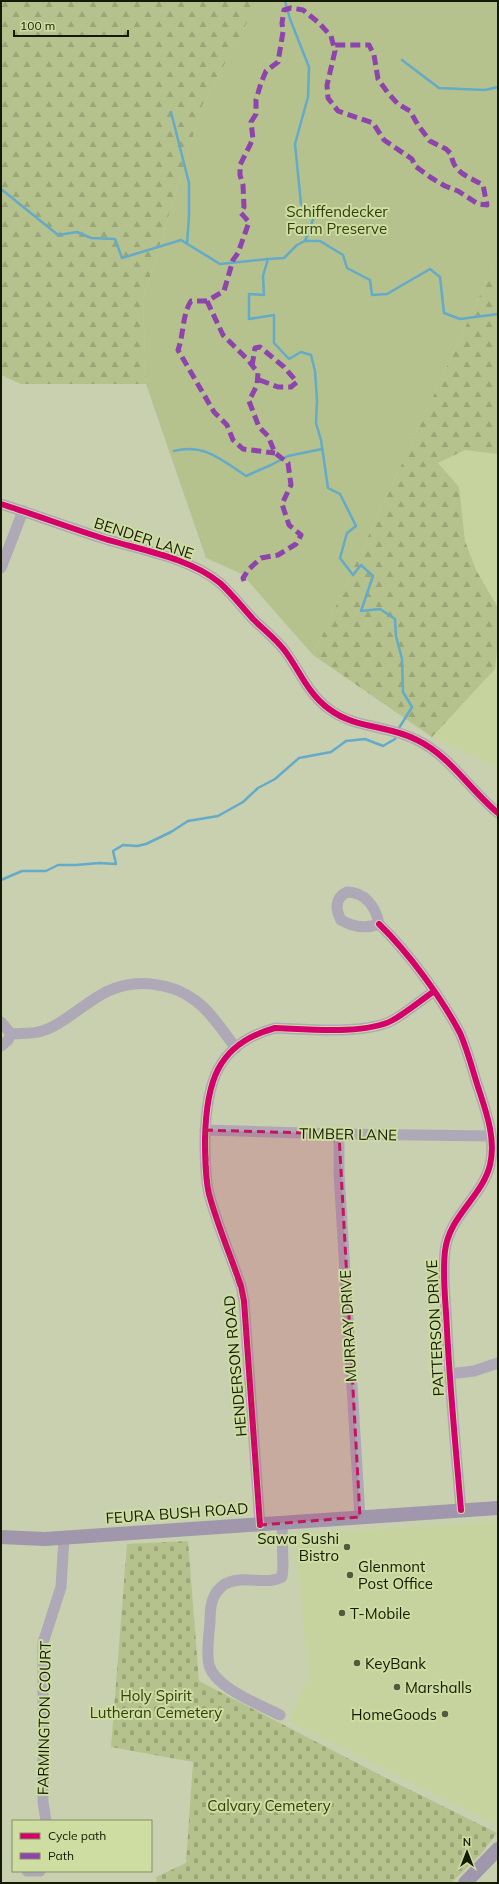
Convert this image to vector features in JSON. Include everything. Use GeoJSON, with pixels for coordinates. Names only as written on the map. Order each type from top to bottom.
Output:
{"type":"FeatureCollection","features":[{"type":"Feature","properties":{"kind":"main road","name":"FEURA BUSH ROAD"},"geometry":{"type":"LineString","coordinates":[[1,1537],[64,1538],[498,1508]]}},
{"type":"Feature","properties":{"kind":"main road"},"geometry":{"type":"LineString","coordinates":[[466,1883],[498,1849]]}},
{"type":"Feature","properties":{"kind":"street","name":"BENDER LANE"},"geometry":{"type":"LineString","coordinates":[[1,504],[94,535],[161,555],[210,576],[226,589],[282,647],[307,685],[324,706],[346,720],[397,731],[419,740],[448,762],[477,794],[498,812]]}},
{"type":"Feature","properties":{"kind":"street"},"geometry":{"type":"LineString","coordinates":[[1,568],[23,511]]}},
{"type":"Feature","properties":{"kind":"street","name":"PATTERSON DRIVE"},"geometry":{"type":"LineString","coordinates":[[379,924],[396,940],[444,1006],[460,1034],[485,1107],[491,1136],[492,1152],[490,1166],[483,1182],[450,1230],[445,1249],[444,1269],[449,1374],[461,1510]]}},
{"type":"Feature","properties":{"kind":"street"},"geometry":{"type":"LineString","coordinates":[[11,1034],[40,1032],[61,1022],[107,991],[128,984],[149,983],[175,989],[197,1002],[236,1048]]}},
{"type":"Feature","properties":{"kind":"street","name":"HENDERSON ROAD"},"geometry":{"type":"LineString","coordinates":[[260,1525],[244,1301],[241,1286],[209,1194],[205,1163],[207,1099],[214,1076],[236,1048],[254,1035],[276,1028],[362,1028],[378,1025],[392,1021],[434,992]]}},
{"type":"Feature","properties":{"kind":"street"},"geometry":{"type":"LineString","coordinates":[[1,1022],[11,1034]]}},
{"type":"Feature","properties":{"kind":"street"},"geometry":{"type":"LineString","coordinates":[[1,1046],[8,1040],[11,1034]]}},
{"type":"Feature","properties":{"kind":"street","name":"TIMBER LANE"},"geometry":{"type":"LineString","coordinates":[[205,1130],[491,1136]]}},
{"type":"Feature","properties":{"kind":"street","name":"MURRAY DRIVE"},"geometry":{"type":"LineString","coordinates":[[339,1134],[340,1181],[360,1517]]}},
{"type":"Feature","properties":{"kind":"street"},"geometry":{"type":"LineString","coordinates":[[449,1374],[474,1370],[498,1363]]}},
{"type":"Feature","properties":{"kind":"street"},"geometry":{"type":"LineString","coordinates":[[280,1715],[224,1685],[211,1670],[209,1658],[210,1606],[216,1592],[232,1581],[241,1579],[272,1580],[282,1577],[282,1523]]}},
{"type":"Feature","properties":{"kind":"street","name":"FARMINGTON COURT"},"geometry":{"type":"LineString","coordinates":[[46,1820],[44,1805],[43,1643],[61,1587],[64,1538]]}},
{"type":"Feature","properties":{"kind":"street","name":"FARMINGTON COURT"},"geometry":{"type":"LineString","coordinates":[[38,1820],[44,1805]]}},
{"type":"Feature","properties":{"kind":"highlighted area"},"geometry":{"type":"Polygon","coordinates":[[[205,1130],[339,1134],[360,1517],[260,1525],[244,1301],[209,1194],[205,1130]]]}},
{"type":"Feature","properties":{"kind":"shaded area"},"geometry":{"type":"Polygon","coordinates":[[[465,450],[498,454],[498,608],[476,570],[465,541],[459,487],[438,462],[465,450]]]}},
{"type":"Feature","properties":{"kind":"shaded area"},"geometry":{"type":"Polygon","coordinates":[[[498,641],[498,768],[432,737],[495,669],[498,641]]]}},
{"type":"Feature","properties":{"kind":"shaded area"},"geometry":{"type":"Polygon","coordinates":[[[498,1521],[498,1826],[289,1721],[309,1676],[294,1535],[498,1521]]]}},
{"type":"Feature","properties":{"kind":"green space"},"geometry":{"type":"Polygon","coordinates":[[[1,1],[259,1],[203,104],[143,300],[146,384],[21,384],[1,375],[1,1]]]}},
{"type":"Feature","properties":{"kind":"green space","name":"Schiffendecker Farm Preserve"},"geometry":{"type":"Polygon","coordinates":[[[259,1],[498,1],[498,256],[313,655],[242,574],[206,558],[146,384],[143,300],[203,104],[259,1]]]}},
{"type":"Feature","properties":{"kind":"green space"},"geometry":{"type":"Polygon","coordinates":[[[498,256],[498,454],[465,450],[438,463],[459,487],[465,541],[476,570],[498,608],[498,641],[495,669],[432,737],[313,655],[498,256]]]}},
{"type":"Feature","properties":{"kind":"green space","name":"Calvary Cemetery"},"geometry":{"type":"Polygon","coordinates":[[[188,1541],[199,1681],[382,1776],[497,1833],[481,1854],[451,1883],[157,1883],[156,1877],[186,1863],[193,1762],[111,1747],[127,1544],[188,1541]]]}},
{"type":"Feature","properties":{"kind":"waterway"},"geometry":{"type":"LineString","coordinates":[[285,1],[290,19],[309,67],[308,97],[295,144],[301,204],[314,217],[305,241]]}},
{"type":"Feature","properties":{"kind":"waterway"},"geometry":{"type":"LineString","coordinates":[[402,60],[439,88],[485,90],[498,87]]}},
{"type":"Feature","properties":{"kind":"waterway"},"geometry":{"type":"LineString","coordinates":[[171,112],[189,183],[187,244]]}},
{"type":"Feature","properties":{"kind":"waterway"},"geometry":{"type":"LineString","coordinates":[[1,189],[58,235],[77,232],[91,238],[115,239],[122,258],[181,240],[220,264],[268,259]]}},
{"type":"Feature","properties":{"kind":"waterway"},"geometry":{"type":"LineString","coordinates":[[399,728],[412,707],[403,692],[402,659],[396,636],[395,619],[380,609],[361,611],[373,576],[361,565],[353,575],[340,558],[347,533],[356,526],[340,494],[328,488],[321,440],[316,423],[317,400],[315,371],[311,355],[301,352],[289,359],[274,343],[274,315],[249,319],[249,294],[264,295],[263,276],[268,259],[284,258],[297,245],[305,241],[320,241],[343,255],[347,268],[370,280],[372,295],[387,294],[430,269],[440,277],[444,313],[460,319],[498,314]]}},
{"type":"Feature","properties":{"kind":"waterway"},"geometry":{"type":"LineString","coordinates":[[174,451],[185,449],[204,451],[221,459],[246,476],[288,456],[322,449]]}},
{"type":"Feature","properties":{"kind":"waterway"},"geometry":{"type":"LineString","coordinates":[[1,880],[22,871],[46,871],[58,865],[99,863],[116,864],[113,851],[123,845],[137,846],[146,844],[171,832],[188,821],[218,816],[243,802],[258,788],[275,779],[299,758],[331,752],[346,741],[365,739],[383,746],[395,739],[396,735]]}},
{"type":"Feature","properties":{"kind":"marked path"},"geometry":{"type":"LineString","coordinates":[[244,581],[243,578],[249,569],[261,558],[278,555],[296,544],[301,535],[289,525],[282,504],[291,485],[288,463],[275,453],[268,436],[259,427],[249,401],[257,385],[258,373],[249,361],[223,335],[207,301],[224,291],[233,260],[238,253],[249,222],[241,213],[244,207],[240,165],[253,139],[251,122],[256,114],[256,100],[261,83],[266,71],[278,62],[283,32],[282,23],[284,10],[291,8],[303,10],[319,23],[331,36],[335,51],[327,85],[328,98],[338,111],[373,123],[384,140],[412,159],[415,166],[430,177],[445,186],[458,191],[478,204],[487,205],[483,185],[462,174],[455,166],[451,154],[446,149],[430,141],[410,111],[398,104],[388,93],[378,79],[374,55],[369,45],[334,45]]}},
{"type":"Feature","properties":{"kind":"marked path"},"geometry":{"type":"LineString","coordinates":[[207,301],[191,301],[188,306],[178,350],[214,412],[227,425],[233,440],[243,449],[275,453]]}},
{"type":"Feature","properties":{"kind":"marked path"},"geometry":{"type":"LineString","coordinates":[[252,366],[255,348],[260,347],[284,367],[297,382],[291,387],[278,387],[257,379]]}},
{"type":"Feature","properties":{"kind":"cycle path"},"geometry":{"type":"LineString","coordinates":[[1,504],[105,539],[180,561],[208,574],[220,583],[253,619],[274,639],[290,659],[315,696],[329,709],[361,724],[406,735],[429,747],[450,764],[498,813]]}},
{"type":"Feature","properties":{"kind":"cycle path"},"geometry":{"type":"LineString","coordinates":[[379,924],[412,961],[443,1005],[460,1033],[468,1054],[490,1127],[492,1146],[490,1165],[480,1187],[453,1227],[448,1239],[444,1261],[444,1290],[461,1510]]}},
{"type":"Feature","properties":{"kind":"cycle path"},"geometry":{"type":"LineString","coordinates":[[260,1525],[244,1301],[241,1286],[212,1205],[207,1181],[205,1154],[206,1120],[212,1084],[218,1069],[227,1056],[239,1044],[255,1035],[275,1028],[336,1030],[368,1028],[381,1025],[398,1017],[433,992]]}},
{"type":"Feature","properties":{"kind":"place","name":"Sawa Sushi Bistro"},"geometry":{"type":"Point","coordinates":[347,1547]}},
{"type":"Feature","properties":{"kind":"place","name":"Glenmont Post Office"},"geometry":{"type":"Point","coordinates":[350,1575]}},
{"type":"Feature","properties":{"kind":"place","name":"T-Mobile"},"geometry":{"type":"Point","coordinates":[342,1613]}},
{"type":"Feature","properties":{"kind":"place","name":"KeyBank"},"geometry":{"type":"Point","coordinates":[357,1663]}},
{"type":"Feature","properties":{"kind":"place","name":"Marshalls"},"geometry":{"type":"Point","coordinates":[397,1687]}},
{"type":"Feature","properties":{"kind":"place","name":"HomeGoods"},"geometry":{"type":"Point","coordinates":[445,1714]}},
{"type":"Feature","properties":{"kind":"park label","name":"Holy Spirit Lutheran Cemetery"},"geometry":{"type":"Point","coordinates":[156,1704]}}]}
